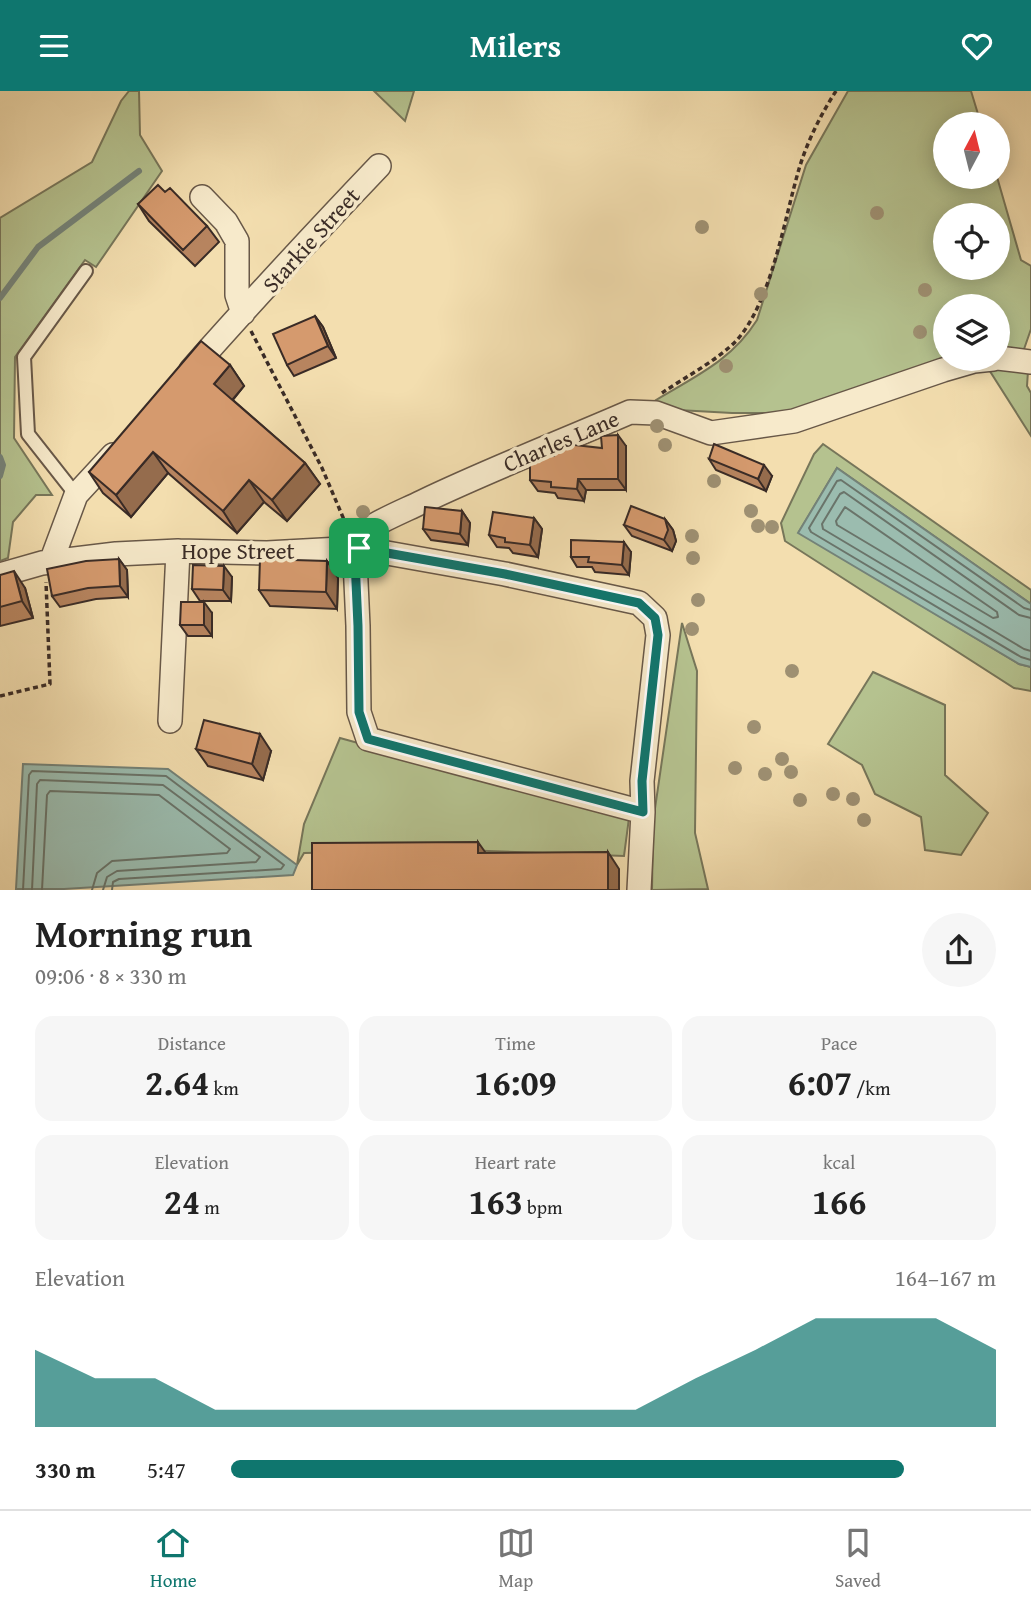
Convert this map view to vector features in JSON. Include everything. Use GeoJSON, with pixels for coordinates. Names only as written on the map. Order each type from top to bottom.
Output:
{"type":"FeatureCollection","features":[{"type":"Feature","properties":{"kind":"street","name":"Starkie Street"},"geometry":{"type":"LineString","coordinates":[[179,384],[379,166]]}},
{"type":"Feature","properties":{"kind":"street"},"geometry":{"type":"LineString","coordinates":[[202,197],[226,222],[237,241],[237,295],[243,313]]}},
{"type":"Feature","properties":{"kind":"street","name":"Charles Lane"},"geometry":{"type":"LineString","coordinates":[[1010,360],[1031,362]]}},
{"type":"Feature","properties":{"kind":"street","name":"Charles Lane"},"geometry":{"type":"LineString","coordinates":[[352,545],[382,521],[465,481],[630,412],[656,413],[711,433],[794,421],[940,371]]}},
{"type":"Feature","properties":{"kind":"street"},"geometry":{"type":"LineString","coordinates":[[47,563],[76,495],[127,440]]}},
{"type":"Feature","properties":{"kind":"street"},"geometry":{"type":"LineString","coordinates":[[352,545],[358,626],[359,712],[368,739],[643,812]]}},
{"type":"Feature","properties":{"kind":"street","name":"Hope Street"},"geometry":{"type":"LineString","coordinates":[[0,575],[47,563],[116,554],[178,551],[267,552],[352,545],[639,603],[655,618],[658,635],[642,781],[639,890]]}},
{"type":"Feature","properties":{"kind":"street"},"geometry":{"type":"LineString","coordinates":[[170,720],[178,551]]}},
{"type":"Feature","properties":{"kind":"lane"},"geometry":{"type":"LineString","coordinates":[[76,495],[28,434],[24,357],[86,271]]}},
{"type":"Feature","properties":{"kind":"path"},"geometry":{"type":"LineString","coordinates":[[659,394],[735,341],[754,317],[772,267],[800,165],[836,91]]}},
{"type":"Feature","properties":{"kind":"path"},"geometry":{"type":"LineString","coordinates":[[243,313],[323,468],[352,545]]}},
{"type":"Feature","properties":{"kind":"path"},"geometry":{"type":"LineString","coordinates":[[0,696],[50,684],[47,563]]}},
{"type":"Feature","properties":{"kind":"green space"},"geometry":{"type":"Polygon","coordinates":[[[129,91],[139,91],[140,135],[162,171],[96,267],[85,260],[15,357],[14,438],[52,495],[36,495],[13,522],[8,558],[0,561],[0,218],[92,162],[121,101],[129,91]]]}},
{"type":"Feature","properties":{"kind":"green space"},"geometry":{"type":"Polygon","coordinates":[[[374,91],[414,91],[405,121],[374,91]]]}},
{"type":"Feature","properties":{"kind":"green space"},"geometry":{"type":"Polygon","coordinates":[[[848,91],[971,91],[977,112],[933,112],[933,189],[1000,189],[1005,203],[933,203],[933,280],[1010,280],[1010,222],[1021,260],[1031,266],[1031,329],[1023,352],[1010,351],[1010,294],[933,294],[933,363],[793,413],[660,409],[656,400],[725,357],[757,320],[806,165],[848,91]]]}},
{"type":"Feature","properties":{"kind":"green space"},"geometry":{"type":"Polygon","coordinates":[[[1010,368],[1028,371],[1031,436],[990,371],[1010,371],[1010,368]]]}},
{"type":"Feature","properties":{"kind":"green space"},"geometry":{"type":"Polygon","coordinates":[[[823,444],[1031,590],[1031,604],[837,468],[799,532],[1019,664],[1031,667],[1031,691],[1014,688],[785,541],[781,523],[814,454],[823,444]]]}},
{"type":"Feature","properties":{"kind":"green space"},"geometry":{"type":"Polygon","coordinates":[[[682,623],[697,671],[695,833],[708,889],[652,890],[653,822],[682,623]]]}},
{"type":"Feature","properties":{"kind":"green space"},"geometry":{"type":"Polygon","coordinates":[[[873,672],[945,705],[945,775],[988,813],[961,855],[925,850],[921,817],[875,794],[862,765],[828,744],[873,672]]]}},
{"type":"Feature","properties":{"kind":"green space"},"geometry":{"type":"Polygon","coordinates":[[[340,738],[629,818],[624,856],[460,850],[304,853],[297,865],[304,824],[340,738]]]}},
{"type":"Feature","properties":{"kind":"water"},"geometry":{"type":"Polygon","coordinates":[[[837,468],[1031,604],[1031,667],[1019,664],[798,533],[837,468]]]}},
{"type":"Feature","properties":{"kind":"water"},"geometry":{"type":"Polygon","coordinates":[[[23,764],[168,769],[297,865],[293,875],[64,889],[16,889],[23,764]]]}},
{"type":"Feature","properties":{"kind":"building"},"geometry":{"type":"Polygon","coordinates":[[[158,185],[165,192],[170,188],[207,226],[183,250],[138,204],[158,185]]]}},
{"type":"Feature","properties":{"kind":"building"},"geometry":{"type":"Polygon","coordinates":[[[315,316],[328,346],[287,365],[273,334],[315,316]]]}},
{"type":"Feature","properties":{"kind":"building"},"geometry":{"type":"Polygon","coordinates":[[[201,341],[230,365],[214,384],[305,463],[272,500],[249,480],[223,511],[153,452],[116,495],[89,472],[201,341]]]}},
{"type":"Feature","properties":{"kind":"building"},"geometry":{"type":"Polygon","coordinates":[[[618,435],[618,479],[578,479],[577,489],[551,487],[551,482],[530,480],[530,455],[554,456],[557,443],[602,448],[601,436],[618,435]]]}},
{"type":"Feature","properties":{"kind":"building"},"geometry":{"type":"Polygon","coordinates":[[[714,444],[764,465],[758,479],[709,459],[714,444]]]}},
{"type":"Feature","properties":{"kind":"building"},"geometry":{"type":"Polygon","coordinates":[[[631,506],[665,519],[668,530],[664,540],[624,525],[631,506]]]}},
{"type":"Feature","properties":{"kind":"building"},"geometry":{"type":"Polygon","coordinates":[[[425,507],[462,511],[460,534],[423,529],[425,507]]]}},
{"type":"Feature","properties":{"kind":"building"},"geometry":{"type":"Polygon","coordinates":[[[493,512],[534,518],[530,545],[505,542],[505,538],[489,535],[493,512]]]}},
{"type":"Feature","properties":{"kind":"building"},"geometry":{"type":"Polygon","coordinates":[[[571,540],[624,542],[622,565],[588,562],[589,557],[571,557],[571,540]]]}},
{"type":"Feature","properties":{"kind":"building"},"geometry":{"type":"Polygon","coordinates":[[[119,559],[120,586],[88,588],[52,596],[47,569],[86,561],[119,559]]]}},
{"type":"Feature","properties":{"kind":"building"},"geometry":{"type":"Polygon","coordinates":[[[260,559],[327,561],[326,592],[259,590],[260,559]]]}},
{"type":"Feature","properties":{"kind":"building"},"geometry":{"type":"Polygon","coordinates":[[[193,565],[224,566],[223,590],[192,589],[193,565]]]}},
{"type":"Feature","properties":{"kind":"building"},"geometry":{"type":"Polygon","coordinates":[[[14,571],[22,601],[0,607],[0,575],[14,571]]]}},
{"type":"Feature","properties":{"kind":"building"},"geometry":{"type":"Polygon","coordinates":[[[181,602],[204,602],[204,625],[180,625],[181,602]]]}},
{"type":"Feature","properties":{"kind":"building"},"geometry":{"type":"Polygon","coordinates":[[[204,720],[260,734],[252,764],[196,749],[204,720]]]}},
{"type":"Feature","properties":{"kind":"building"},"geometry":{"type":"Polygon","coordinates":[[[478,842],[478,853],[608,852],[608,890],[312,890],[312,843],[478,842]]]}},
{"type":"Feature","properties":{"kind":"waterway"},"geometry":{"type":"LineString","coordinates":[[0,298],[38,247],[139,171]]}},
{"type":"Feature","properties":{"kind":"waterway"},"geometry":{"type":"LineString","coordinates":[[0,457],[3,465],[0,476]]}},
{"type":"Feature","properties":{"kind":"route"},"geometry":{"type":"LineString","coordinates":[[359,548],[505,574],[639,603],[655,618],[658,635],[642,781],[643,812],[368,739],[359,712],[355,560],[359,548]]}}]}
